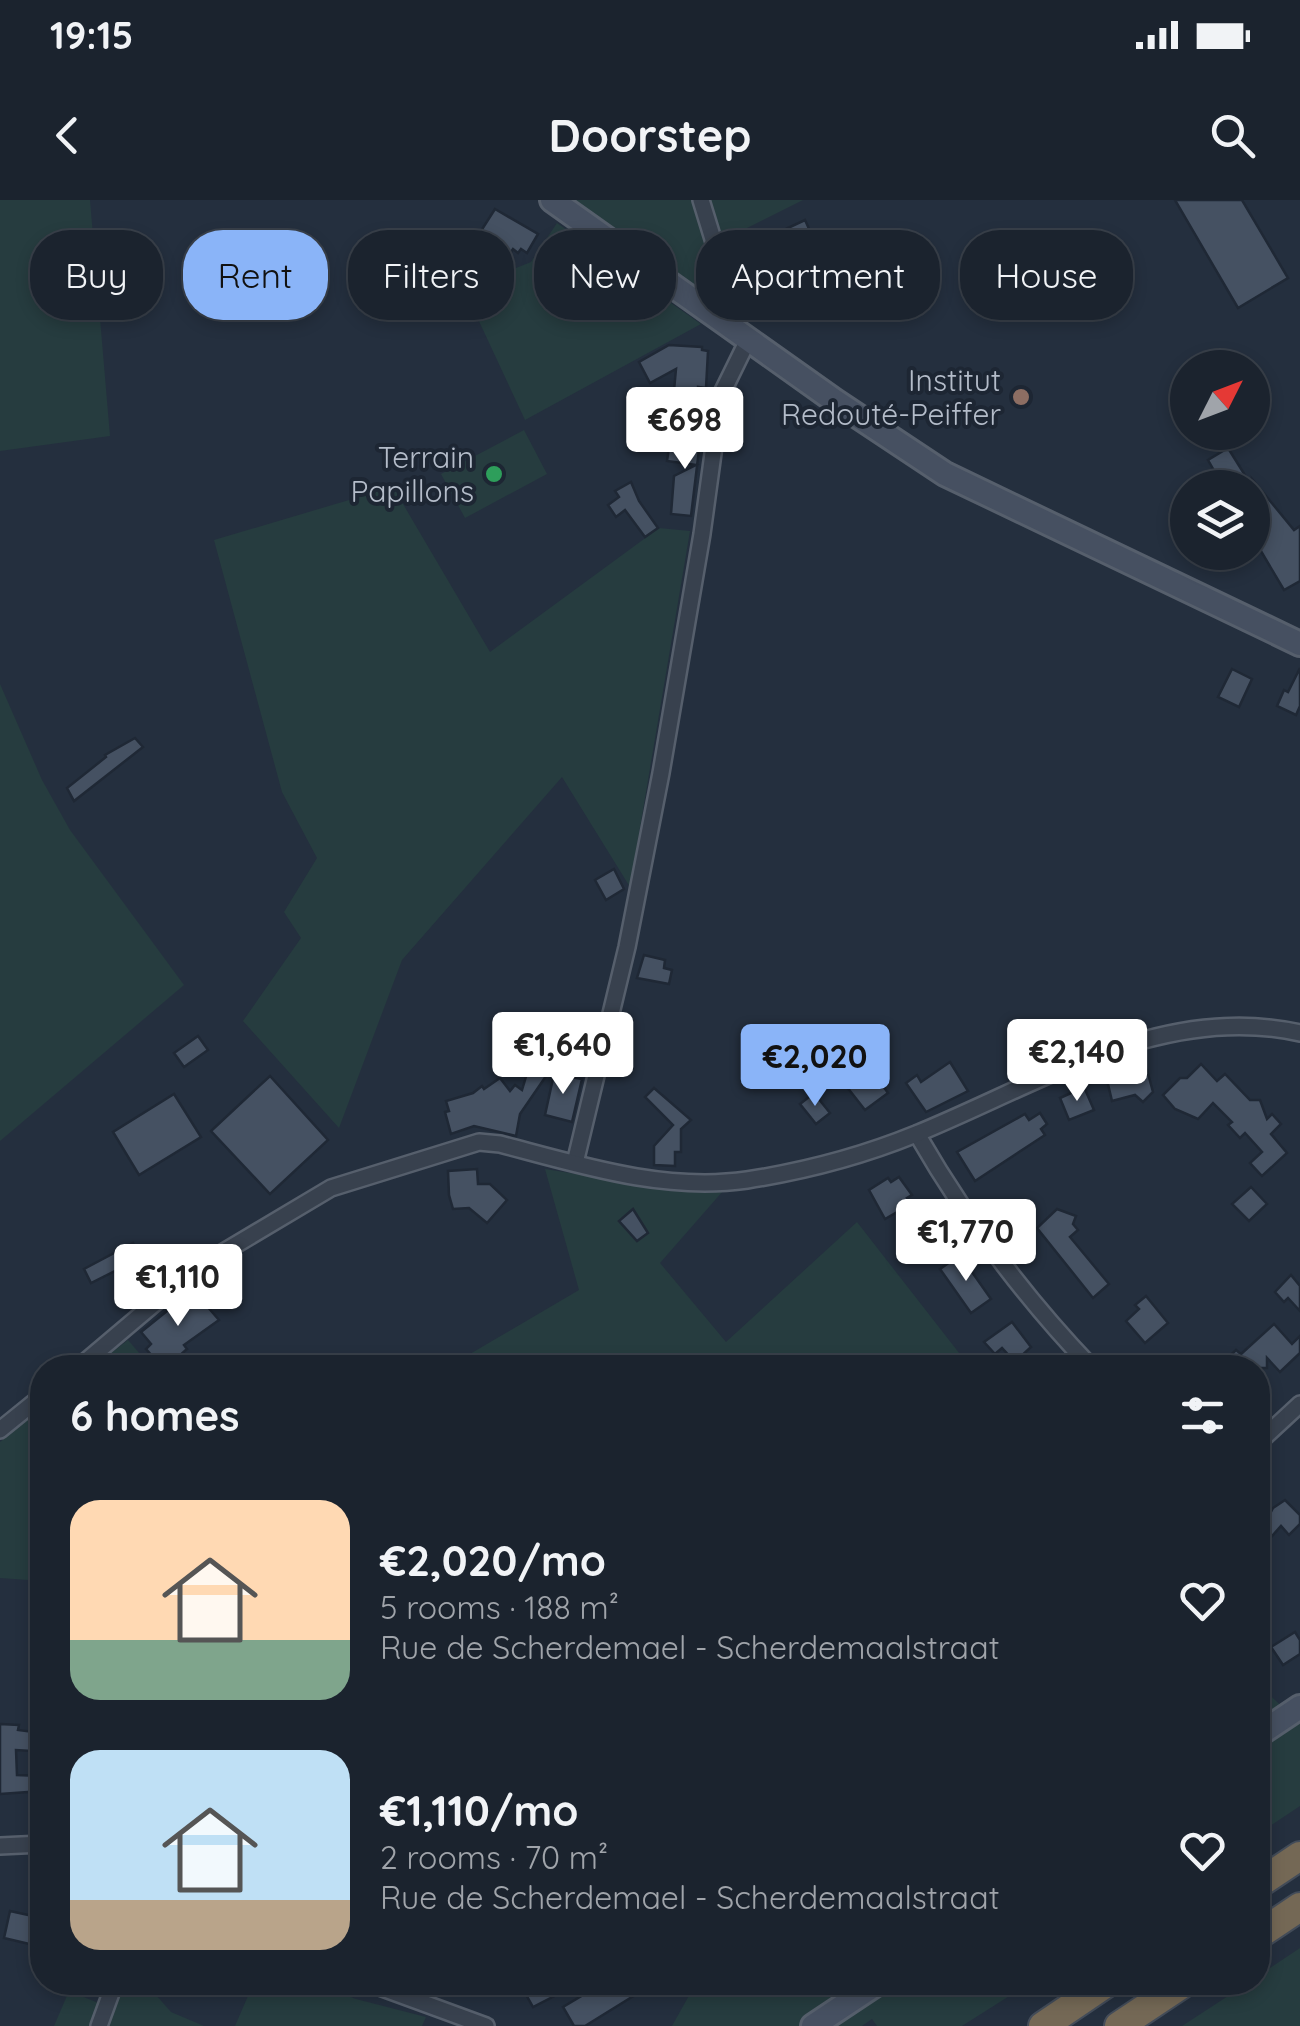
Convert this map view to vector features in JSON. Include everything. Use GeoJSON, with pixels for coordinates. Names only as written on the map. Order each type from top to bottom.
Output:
{"type":"FeatureCollection","features":[{"type":"Feature","properties":{"kind":"highway"},"geometry":{"type":"LineString","coordinates":[[1270,1876],[1300,1856]]}},
{"type":"Feature","properties":{"kind":"highway"},"geometry":{"type":"LineString","coordinates":[[1270,1927],[1300,1907]]}},
{"type":"Feature","properties":{"kind":"highway"},"geometry":{"type":"LineString","coordinates":[[1043,2026],[1089,1995]]}},
{"type":"Feature","properties":{"kind":"highway"},"geometry":{"type":"LineString","coordinates":[[1119,2026],[1166,1995]]}},
{"type":"Feature","properties":{"kind":"street"},"geometry":{"type":"LineString","coordinates":[[552,200],[696,291]]}},
{"type":"Feature","properties":{"kind":"street"},"geometry":{"type":"LineString","coordinates":[[701,200],[708,230]]}},
{"type":"Feature","properties":{"kind":"street"},"geometry":{"type":"LineString","coordinates":[[733,320],[748,340],[945,474],[1300,644]]}},
{"type":"Feature","properties":{"kind":"street"},"geometry":{"type":"LineString","coordinates":[[576,1163],[628,947],[702,534],[722,395],[748,340]]}},
{"type":"Feature","properties":{"kind":"street"},"geometry":{"type":"LineString","coordinates":[[93,1355],[195,1268],[331,1188],[479,1142],[639,1178],[677,1182],[743,1180],[853,1157],[917,1134],[1075,1062],[1136,1043],[1188,1031],[1236,1028],[1275,1028],[1300,1034]]}},
{"type":"Feature","properties":{"kind":"street"},"geometry":{"type":"LineString","coordinates":[[917,1134],[1004,1267],[1080,1355]]}},
{"type":"Feature","properties":{"kind":"street"},"geometry":{"type":"LineString","coordinates":[[1270,1432],[1300,1404]]}},
{"type":"Feature","properties":{"kind":"street"},"geometry":{"type":"LineString","coordinates":[[0,1430],[30,1406]]}},
{"type":"Feature","properties":{"kind":"street"},"geometry":{"type":"LineString","coordinates":[[1270,1727],[1300,1707]]}},
{"type":"Feature","properties":{"kind":"street"},"geometry":{"type":"LineString","coordinates":[[0,1846],[30,1845]]}},
{"type":"Feature","properties":{"kind":"street"},"geometry":{"type":"LineString","coordinates":[[99,2026],[110,1995]]}},
{"type":"Feature","properties":{"kind":"street"},"geometry":{"type":"LineString","coordinates":[[401,1995],[486,2026]]}},
{"type":"Feature","properties":{"kind":"street"},"geometry":{"type":"LineString","coordinates":[[812,2026],[838,2019],[865,1995]]}},
{"type":"Feature","properties":{"kind":"green space"},"geometry":{"type":"Polygon","coordinates":[[[0,200],[90,200],[93,230],[30,230],[30,320],[100,320],[110,436],[0,451],[0,200]]]}},
{"type":"Feature","properties":{"kind":"green space"},"geometry":{"type":"Polygon","coordinates":[[[574,200],[698,200],[706,230],[696,230],[696,286],[676,272],[676,230],[616,230],[574,200]]]}},
{"type":"Feature","properties":{"kind":"green space"},"geometry":{"type":"Polygon","coordinates":[[[709,200],[803,200],[743,230],[716,230],[709,200]]]}},
{"type":"Feature","properties":{"kind":"green space"},"geometry":{"type":"Polygon","coordinates":[[[534,258],[534,320],[676,320],[676,306],[701,324],[525,420],[478,320],[514,320],[514,269],[534,258]]]}},
{"type":"Feature","properties":{"kind":"green space","name":"Terrain Papillons"},"geometry":{"type":"Polygon","coordinates":[[[524,430],[547,474],[465,518],[441,474],[524,430]]]}},
{"type":"Feature","properties":{"kind":"green space"},"geometry":{"type":"Polygon","coordinates":[[[393,487],[490,652],[659,528],[690,531],[630,887],[562,777],[402,960],[339,1128],[243,1021],[301,938],[284,912],[317,858],[282,792],[214,540],[393,487]]]}},
{"type":"Feature","properties":{"kind":"green space"},"geometry":{"type":"Polygon","coordinates":[[[0,684],[42,780],[70,830],[184,985],[0,1141],[0,684]]]}},
{"type":"Feature","properties":{"kind":"green space"},"geometry":{"type":"Polygon","coordinates":[[[545,1169],[658,1187],[717,1187],[723,1191],[660,1263],[726,1342],[857,1222],[961,1355],[468,1355],[579,1290],[545,1169]]]}},
{"type":"Feature","properties":{"kind":"green space"},"geometry":{"type":"Polygon","coordinates":[[[128,1340],[141,1355],[109,1355],[128,1340]]]}},
{"type":"Feature","properties":{"kind":"green space"},"geometry":{"type":"Polygon","coordinates":[[[30,1418],[30,1580],[0,1578],[0,1442],[30,1418]]]}},
{"type":"Feature","properties":{"kind":"green space"},"geometry":{"type":"Polygon","coordinates":[[[1270,1695],[1295,1719],[1300,1716],[1300,1806],[1270,1826],[1270,1695]]]}},
{"type":"Feature","properties":{"kind":"green space"},"geometry":{"type":"Polygon","coordinates":[[[1300,1948],[1300,2026],[1182,2026],[1230,1995],[1270,1995],[1270,1968],[1300,1948]]]}},
{"type":"Feature","properties":{"kind":"green space"},"geometry":{"type":"Polygon","coordinates":[[[67,1995],[79,1995],[113,2009],[119,1995],[156,1995],[171,2012],[204,2026],[54,2026],[67,1995]]]}},
{"type":"Feature","properties":{"kind":"green space"},"geometry":{"type":"Polygon","coordinates":[[[248,1995],[345,1995],[426,2017],[422,2026],[235,2026],[248,1995]]]}},
{"type":"Feature","properties":{"kind":"green space"},"geometry":{"type":"Polygon","coordinates":[[[689,1995],[1011,1995],[962,2026],[877,2026],[872,2019],[862,2026],[672,2026],[689,1995]]]}},
{"type":"Feature","properties":{"kind":"building"},"geometry":{"type":"Polygon","coordinates":[[[1175,200],[1242,200],[1288,278],[1238,308],[1175,200]]]}},
{"type":"Feature","properties":{"kind":"building"},"geometry":{"type":"Polygon","coordinates":[[[495,209],[534,232],[534,241],[527,253],[521,249],[518,253],[514,250],[514,230],[482,230],[495,209]]]}},
{"type":"Feature","properties":{"kind":"building"},"geometry":{"type":"Polygon","coordinates":[[[805,220],[810,230],[784,230],[805,220]]]}},
{"type":"Feature","properties":{"kind":"building"},"geometry":{"type":"Polygon","coordinates":[[[669,345],[702,347],[708,351],[706,388],[698,387],[695,414],[672,412],[676,369],[650,383],[639,362],[669,345]]]}},
{"type":"Feature","properties":{"kind":"building"},"geometry":{"type":"Polygon","coordinates":[[[682,431],[701,433],[691,516],[671,514],[674,476],[696,465],[667,461],[670,441],[681,442],[682,431]]]}},
{"type":"Feature","properties":{"kind":"building"},"geometry":{"type":"Polygon","coordinates":[[[1229,450],[1241,470],[1214,470],[1208,460],[1229,450]]]}},
{"type":"Feature","properties":{"kind":"building"},"geometry":{"type":"Polygon","coordinates":[[[631,482],[658,528],[645,537],[625,510],[616,517],[608,505],[619,497],[615,491],[631,482]]]}},
{"type":"Feature","properties":{"kind":"building"},"geometry":{"type":"Polygon","coordinates":[[[1270,501],[1294,530],[1300,526],[1300,581],[1284,590],[1270,566],[1270,501]]]}},
{"type":"Feature","properties":{"kind":"building"},"geometry":{"type":"Polygon","coordinates":[[[1300,668],[1300,706],[1296,715],[1277,706],[1300,668]]]}},
{"type":"Feature","properties":{"kind":"building"},"geometry":{"type":"Polygon","coordinates":[[[1232,669],[1252,679],[1239,707],[1218,697],[1232,669]]]}},
{"type":"Feature","properties":{"kind":"building"},"geometry":{"type":"Polygon","coordinates":[[[135,738],[143,747],[74,801],[67,788],[105,755],[135,738]]]}},
{"type":"Feature","properties":{"kind":"building"},"geometry":{"type":"Polygon","coordinates":[[[614,869],[624,889],[606,900],[595,880],[614,869]]]}},
{"type":"Feature","properties":{"kind":"building"},"geometry":{"type":"Polygon","coordinates":[[[644,955],[665,960],[664,968],[672,970],[669,984],[637,978],[644,955]]]}},
{"type":"Feature","properties":{"kind":"building"},"geometry":{"type":"Polygon","coordinates":[[[198,1036],[208,1050],[184,1067],[174,1053],[198,1036]]]}},
{"type":"Feature","properties":{"kind":"building"},"geometry":{"type":"Polygon","coordinates":[[[531,1060],[553,1066],[520,1114],[516,1136],[474,1126],[451,1134],[446,1101],[482,1086],[484,1089],[500,1078],[510,1091],[515,1085],[522,1090],[531,1060]]]}},
{"type":"Feature","properties":{"kind":"building"},"geometry":{"type":"Polygon","coordinates":[[[950,1062],[968,1091],[926,1112],[906,1083],[917,1075],[921,1082],[950,1062]]]}},
{"type":"Feature","properties":{"kind":"building"},"geometry":{"type":"Polygon","coordinates":[[[1201,1064],[1217,1081],[1225,1074],[1250,1100],[1260,1100],[1267,1119],[1272,1114],[1281,1124],[1271,1134],[1287,1153],[1262,1176],[1250,1163],[1262,1152],[1245,1133],[1240,1138],[1228,1125],[1232,1122],[1213,1103],[1198,1119],[1175,1109],[1163,1095],[1201,1064]]]}},
{"type":"Feature","properties":{"kind":"building"},"geometry":{"type":"Polygon","coordinates":[[[861,1069],[864,1073],[871,1069],[888,1093],[865,1110],[843,1082],[861,1069]]]}},
{"type":"Feature","properties":{"kind":"building"},"geometry":{"type":"Polygon","coordinates":[[[1133,1070],[1147,1070],[1153,1092],[1143,1102],[1135,1095],[1112,1101],[1107,1080],[1133,1070]]]}},
{"type":"Feature","properties":{"kind":"building"},"geometry":{"type":"Polygon","coordinates":[[[554,1074],[582,1079],[572,1122],[545,1115],[554,1074]]]}},
{"type":"Feature","properties":{"kind":"building"},"geometry":{"type":"Polygon","coordinates":[[[270,1076],[328,1140],[270,1194],[211,1131],[270,1076]]]}},
{"type":"Feature","properties":{"kind":"building"},"geometry":{"type":"Polygon","coordinates":[[[1084,1087],[1094,1110],[1069,1120],[1060,1098],[1084,1087]]]}},
{"type":"Feature","properties":{"kind":"building"},"geometry":{"type":"Polygon","coordinates":[[[654,1088],[691,1120],[681,1129],[681,1152],[675,1152],[675,1166],[654,1165],[654,1146],[673,1125],[645,1097],[654,1088]]]}},
{"type":"Feature","properties":{"kind":"building"},"geometry":{"type":"Polygon","coordinates":[[[814,1093],[830,1113],[816,1124],[800,1104],[814,1093]]]}},
{"type":"Feature","properties":{"kind":"building"},"geometry":{"type":"Polygon","coordinates":[[[174,1094],[201,1137],[139,1175],[113,1132],[174,1094]]]}},
{"type":"Feature","properties":{"kind":"building"},"geometry":{"type":"Polygon","coordinates":[[[1040,1113],[1047,1124],[1041,1129],[1045,1135],[975,1181],[957,1152],[1025,1114],[1029,1120],[1040,1113]]]}},
{"type":"Feature","properties":{"kind":"building"},"geometry":{"type":"Polygon","coordinates":[[[477,1169],[478,1184],[490,1184],[507,1200],[487,1223],[469,1208],[453,1209],[449,1195],[448,1171],[477,1169]]]}},
{"type":"Feature","properties":{"kind":"building"},"geometry":{"type":"Polygon","coordinates":[[[899,1177],[912,1195],[907,1198],[911,1204],[885,1219],[869,1190],[888,1178],[891,1182],[899,1177]]]}},
{"type":"Feature","properties":{"kind":"building"},"geometry":{"type":"Polygon","coordinates":[[[1251,1187],[1267,1204],[1249,1221],[1232,1204],[1251,1187]]]}},
{"type":"Feature","properties":{"kind":"building"},"geometry":{"type":"Polygon","coordinates":[[[633,1209],[648,1233],[637,1241],[619,1221],[633,1209]]]}},
{"type":"Feature","properties":{"kind":"building"},"geometry":{"type":"Polygon","coordinates":[[[1057,1209],[1076,1216],[1073,1224],[1078,1230],[1070,1237],[1109,1284],[1093,1298],[1037,1228],[1057,1209]]]}},
{"type":"Feature","properties":{"kind":"building"},"geometry":{"type":"Polygon","coordinates":[[[133,1243],[141,1258],[91,1283],[84,1269],[133,1243]]]}},
{"type":"Feature","properties":{"kind":"building"},"geometry":{"type":"Polygon","coordinates":[[[960,1255],[991,1299],[971,1313],[940,1269],[960,1255]]]}},
{"type":"Feature","properties":{"kind":"building"},"geometry":{"type":"Polygon","coordinates":[[[1291,1275],[1300,1286],[1300,1311],[1288,1298],[1284,1302],[1275,1292],[1291,1275]]]}},
{"type":"Feature","properties":{"kind":"building"},"geometry":{"type":"Polygon","coordinates":[[[193,1290],[219,1320],[184,1345],[187,1349],[180,1355],[151,1355],[146,1349],[151,1344],[141,1332],[193,1290]]]}},
{"type":"Feature","properties":{"kind":"building"},"geometry":{"type":"Polygon","coordinates":[[[1146,1296],[1168,1323],[1145,1343],[1126,1321],[1146,1296]]]}},
{"type":"Feature","properties":{"kind":"building"},"geometry":{"type":"Polygon","coordinates":[[[1012,1322],[1031,1347],[1022,1355],[1008,1355],[1002,1348],[995,1354],[984,1342],[1012,1322]]]}},
{"type":"Feature","properties":{"kind":"building"},"geometry":{"type":"Polygon","coordinates":[[[1274,1324],[1292,1344],[1300,1336],[1300,1353],[1280,1372],[1270,1361],[1270,1355],[1231,1355],[1236,1350],[1241,1354],[1274,1324]]]}},
{"type":"Feature","properties":{"kind":"building"},"geometry":{"type":"Polygon","coordinates":[[[1285,1500],[1300,1515],[1300,1524],[1289,1535],[1281,1526],[1270,1538],[1273,1508],[1285,1500]]]}},
{"type":"Feature","properties":{"kind":"building"},"geometry":{"type":"Polygon","coordinates":[[[1295,1632],[1300,1640],[1300,1654],[1283,1665],[1271,1647],[1295,1632]]]}},
{"type":"Feature","properties":{"kind":"building"},"geometry":{"type":"Polygon","coordinates":[[[0,1724],[19,1725],[18,1730],[30,1732],[30,1751],[16,1750],[17,1775],[30,1776],[30,1792],[0,1794],[0,1724]]]}},
{"type":"Feature","properties":{"kind":"building"},"geometry":{"type":"Polygon","coordinates":[[[10,1911],[30,1915],[30,1944],[4,1938],[10,1911]]]}},
{"type":"Feature","properties":{"kind":"building"},"geometry":{"type":"Polygon","coordinates":[[[526,1995],[556,1995],[533,2007],[526,1995]]]}},
{"type":"Feature","properties":{"kind":"building"},"geometry":{"type":"Polygon","coordinates":[[[583,1995],[635,1995],[585,2026],[574,2026],[563,2007],[583,1995]]]}},
{"type":"Feature","properties":{"kind":"place","name":"Institut Redouté-Peiffer"},"geometry":{"type":"Point","coordinates":[1021,397]}},
{"type":"Feature","properties":{"kind":"place","name":"Terrain Papillons"},"geometry":{"type":"Point","coordinates":[494,474]}}]}
